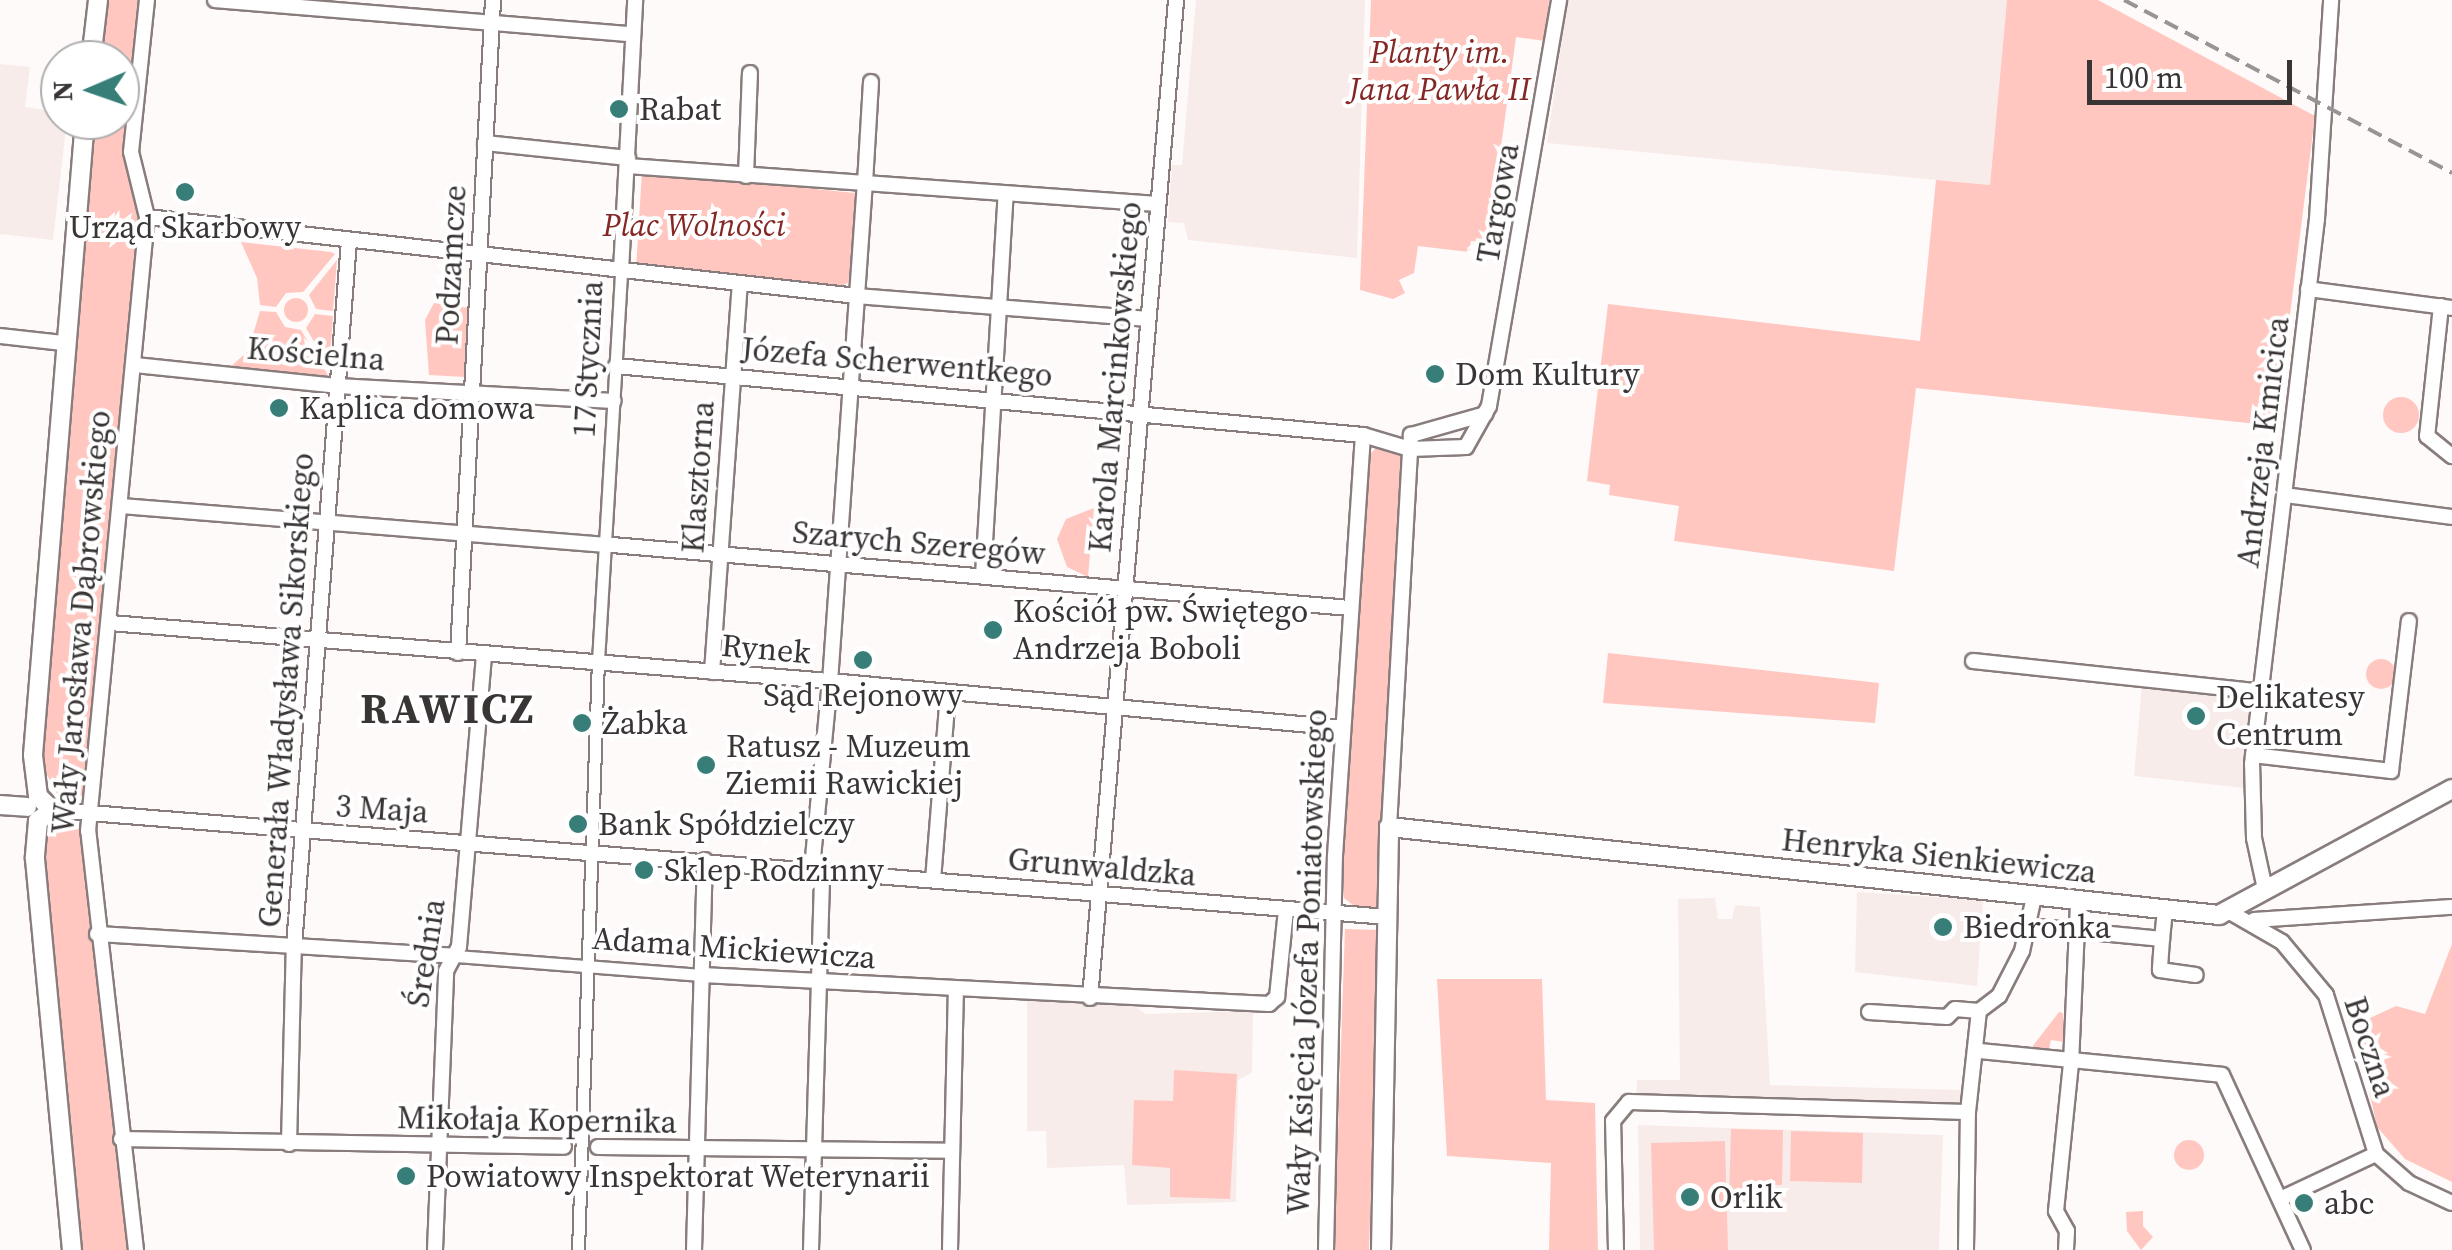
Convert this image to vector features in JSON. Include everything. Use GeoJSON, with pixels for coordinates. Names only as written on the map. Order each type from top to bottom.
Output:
{"type":"FeatureCollection","features":[{"type":"Feature","properties":{"kind":"street"},"geometry":{"type":"LineString","coordinates":[[93,40],[98,0]]}},
{"type":"Feature","properties":{"kind":"street","name":"Wały Jarosława Dąbrowskiego"},"geometry":{"type":"LineString","coordinates":[[136,1250],[97,934],[90,814],[147,217],[131,152],[147,0]]}},
{"type":"Feature","properties":{"kind":"street"},"geometry":{"type":"LineString","coordinates":[[215,0],[337,5],[633,34]]}},
{"type":"Feature","properties":{"kind":"street","name":"Podzamcze"},"geometry":{"type":"LineString","coordinates":[[458,653],[493,0]]}},
{"type":"Feature","properties":{"kind":"street","name":"17 Stycznia"},"geometry":{"type":"LineString","coordinates":[[598,661],[635,0]]}},
{"type":"Feature","properties":{"kind":"street","name":"Karola Marcinkowskiego"},"geometry":{"type":"LineString","coordinates":[[1090,998],[1176,0]]}},
{"type":"Feature","properties":{"kind":"street","name":"Targowa"},"geometry":{"type":"LineString","coordinates":[[1485,414],[1559,0]]}},
{"type":"Feature","properties":{"kind":"street","name":"Andrzeja Kmicica"},"geometry":{"type":"LineString","coordinates":[[2265,889],[2251,814],[2253,755],[2308,289],[2331,0]]}},
{"type":"Feature","properties":{"kind":"street"},"geometry":{"type":"LineString","coordinates":[[746,176],[750,73]]}},
{"type":"Feature","properties":{"kind":"street"},"geometry":{"type":"LineString","coordinates":[[871,82],[830,682],[1342,728]]}},
{"type":"Feature","properties":{"kind":"street","name":"Wały Jarosława Dąbrowskiego"},"geometry":{"type":"LineString","coordinates":[[72,1250],[35,859],[39,809],[33,755],[83,140]]}},
{"type":"Feature","properties":{"kind":"street"},"geometry":{"type":"LineString","coordinates":[[485,143],[746,176],[1157,204]]}},
{"type":"Feature","properties":{"kind":"street"},"geometry":{"type":"LineString","coordinates":[[983,576],[1006,194]]}},
{"type":"Feature","properties":{"kind":"street"},"geometry":{"type":"LineString","coordinates":[[147,217],[740,286],[1148,319]]}},
{"type":"Feature","properties":{"kind":"street","name":"Generała Władysława Sikorskiego"},"geometry":{"type":"LineString","coordinates":[[289,1144],[294,946],[348,241]]}},
{"type":"Feature","properties":{"kind":"street","name":"Klasztorna"},"geometry":{"type":"LineString","coordinates":[[712,672],[740,286]]}},
{"type":"Feature","properties":{"kind":"street"},"geometry":{"type":"LineString","coordinates":[[2308,289],[2446,307],[2427,436],[2452,456]]}},
{"type":"Feature","properties":{"kind":"street"},"geometry":{"type":"LineString","coordinates":[[0,336],[64,342]]}},
{"type":"Feature","properties":{"kind":"street","name":"Kościelna"},"geometry":{"type":"LineString","coordinates":[[135,365],[337,386],[614,400]]}},
{"type":"Feature","properties":{"kind":"street","name":"Józefa Scherwentkego"},"geometry":{"type":"LineString","coordinates":[[616,366],[1363,435],[1410,449]]}},
{"type":"Feature","properties":{"kind":"street"},"geometry":{"type":"LineString","coordinates":[[1380,1250],[1389,827],[1410,449],[1418,428],[1485,414]]}},
{"type":"Feature","properties":{"kind":"street"},"geometry":{"type":"LineString","coordinates":[[1410,449],[1466,447],[1485,414]]}},
{"type":"Feature","properties":{"kind":"street","name":"Wały Księcia Józefa Poniatowskiego"},"geometry":{"type":"LineString","coordinates":[[1326,1250],[1342,728],[1363,435]]}},
{"type":"Feature","properties":{"kind":"street"},"geometry":{"type":"LineString","coordinates":[[2285,495],[2452,517]]}},
{"type":"Feature","properties":{"kind":"street","name":"Szarych Szeregów"},"geometry":{"type":"LineString","coordinates":[[122,506],[1350,608]]}},
{"type":"Feature","properties":{"kind":"street"},"geometry":{"type":"LineString","coordinates":[[2253,755],[2391,771],[2409,621]]}},
{"type":"Feature","properties":{"kind":"street","name":"Rynek"},"geometry":{"type":"LineString","coordinates":[[110,623],[830,682],[817,868],[811,1250]]}},
{"type":"Feature","properties":{"kind":"street","name":"Średnia"},"geometry":{"type":"LineString","coordinates":[[435,1250],[446,971],[455,956],[484,655]]}},
{"type":"Feature","properties":{"kind":"street"},"geometry":{"type":"LineString","coordinates":[[578,1250],[598,661]]}},
{"type":"Feature","properties":{"kind":"street"},"geometry":{"type":"LineString","coordinates":[[1973,661],[2261,692]]}},
{"type":"Feature","properties":{"kind":"street"},"geometry":{"type":"LineString","coordinates":[[933,880],[948,693]]}},
{"type":"Feature","properties":{"kind":"street"},"geometry":{"type":"LineString","coordinates":[[2228,911],[2452,789]]}},
{"type":"Feature","properties":{"kind":"street"},"geometry":{"type":"LineString","coordinates":[[0,805],[39,809]]}},
{"type":"Feature","properties":{"kind":"street","name":"3 Maja"},"geometry":{"type":"LineString","coordinates":[[39,809],[590,852]]}},
{"type":"Feature","properties":{"kind":"street","name":"Henryka Sienkiewicza"},"geometry":{"type":"LineString","coordinates":[[1389,827],[2165,911],[2228,911]]}},
{"type":"Feature","properties":{"kind":"street"},"geometry":{"type":"LineString","coordinates":[[590,852],[817,868]]}},
{"type":"Feature","properties":{"kind":"street"},"geometry":{"type":"LineString","coordinates":[[694,1250],[705,860]]}},
{"type":"Feature","properties":{"kind":"street","name":"Grunwaldzka"},"geometry":{"type":"LineString","coordinates":[[817,868],[1388,917]]}},
{"type":"Feature","properties":{"kind":"street"},"geometry":{"type":"LineString","coordinates":[[1870,1012],[1947,1017],[1954,1009],[1979,1011],[1999,996],[2022,951],[2034,896]]}},
{"type":"Feature","properties":{"kind":"street"},"geometry":{"type":"LineString","coordinates":[[2066,1250],[2068,1230],[2056,1212],[2071,1064],[2078,902]]}},
{"type":"Feature","properties":{"kind":"street"},"geometry":{"type":"LineString","coordinates":[[2254,920],[2452,907]]}},
{"type":"Feature","properties":{"kind":"street","name":"Adama Mickiewicza"},"geometry":{"type":"LineString","coordinates":[[97,934],[588,964],[816,983],[1090,998],[1273,1002],[1286,910]]}},
{"type":"Feature","properties":{"kind":"street"},"geometry":{"type":"LineString","coordinates":[[2165,911],[2160,970],[2196,975]]}},
{"type":"Feature","properties":{"kind":"street","name":"Boczna"},"geometry":{"type":"LineString","coordinates":[[2228,911],[2254,920],[2282,942],[2326,996],[2376,1154]]}},
{"type":"Feature","properties":{"kind":"street"},"geometry":{"type":"LineString","coordinates":[[2028,926],[2162,939]]}},
{"type":"Feature","properties":{"kind":"street"},"geometry":{"type":"LineString","coordinates":[[950,1250],[956,991]]}},
{"type":"Feature","properties":{"kind":"street"},"geometry":{"type":"LineString","coordinates":[[1966,1250],[1968,1112],[1979,1051],[1979,1011]]}},
{"type":"Feature","properties":{"kind":"street"},"geometry":{"type":"LineString","coordinates":[[1979,1051],[2071,1064],[2222,1075],[2303,1250]]}},
{"type":"Feature","properties":{"kind":"street"},"geometry":{"type":"LineString","coordinates":[[1616,1250],[1613,1121],[1629,1102],[1968,1112]]}},
{"type":"Feature","properties":{"kind":"street","name":"Mikołaja Kopernika"},"geometry":{"type":"LineString","coordinates":[[121,1139],[438,1147],[952,1151]]}},
{"type":"Feature","properties":{"kind":"street"},"geometry":{"type":"LineString","coordinates":[[2280,1200],[2376,1154],[2409,1183],[2452,1203]]}},
{"type":"Feature","properties":{"kind":"shaded area"},"geometry":{"type":"Polygon","coordinates":[[[1196,0],[1365,0],[1357,258],[1188,240],[1184,223],[1168,222],[1172,165],[1182,165],[1196,0]]]}},
{"type":"Feature","properties":{"kind":"shaded area"},"geometry":{"type":"Polygon","coordinates":[[[1568,0],[2007,0],[1990,185],[1547,143],[1568,0]]]}},
{"type":"Feature","properties":{"kind":"shaded area"},"geometry":{"type":"Polygon","coordinates":[[[0,64],[30,67],[25,107],[40,109],[40,140],[65,140],[53,240],[0,234],[0,64]]]}},
{"type":"Feature","properties":{"kind":"shaded area"},"geometry":{"type":"Polygon","coordinates":[[[2142,684],[2252,694],[2245,788],[2134,776],[2142,684]]]}},
{"type":"Feature","properties":{"kind":"shaded area"},"geometry":{"type":"Polygon","coordinates":[[[1857,892],[1983,900],[1977,986],[1855,972],[1857,892]]]}},
{"type":"Feature","properties":{"kind":"shaded area"},"geometry":{"type":"Polygon","coordinates":[[[1715,898],[1718,919],[1732,919],[1735,905],[1760,907],[1770,1085],[1962,1090],[1962,1110],[1636,1102],[1637,1080],[1680,1080],[1678,899],[1715,898]]]}},
{"type":"Feature","properties":{"kind":"shaded area"},"geometry":{"type":"Polygon","coordinates":[[[1027,1000],[1134,1005],[1145,1014],[1253,1011],[1252,1073],[1238,1080],[1236,1202],[1127,1205],[1124,1165],[1047,1168],[1046,1131],[1027,1131],[1027,1000]]]}},
{"type":"Feature","properties":{"kind":"shaded area"},"geometry":{"type":"Polygon","coordinates":[[[1638,1125],[1943,1135],[1939,1250],[1640,1250],[1638,1125]]]}},
{"type":"Feature","properties":{"kind":"green space"},"geometry":{"type":"Polygon","coordinates":[[[106,0],[143,0],[138,40],[101,40],[106,0]]]}},
{"type":"Feature","properties":{"kind":"green space","name":"Planty im. Jana Pawła II"},"geometry":{"type":"Polygon","coordinates":[[[1371,0],[1549,0],[1545,41],[1516,37],[1488,242],[1471,241],[1469,252],[1418,246],[1414,273],[1399,280],[1405,293],[1393,299],[1360,290],[1371,0]]]}},
{"type":"Feature","properties":{"kind":"green space"},"geometry":{"type":"Polygon","coordinates":[[[2007,0],[2098,0],[2315,116],[2276,426],[1916,388],[1894,571],[1674,541],[1679,506],[1609,495],[1610,485],[1587,481],[1608,304],[1920,341],[1936,180],[1990,185],[2007,0]]]}},
{"type":"Feature","properties":{"kind":"green space"},"geometry":{"type":"Polygon","coordinates":[[[90,140],[127,140],[140,215],[87,796],[57,794],[40,761],[90,140]]]}},
{"type":"Feature","properties":{"kind":"green space","name":"Plac Wolności"},"geometry":{"type":"Polygon","coordinates":[[[642,172],[855,193],[852,281],[841,286],[636,269],[642,172]]]}},
{"type":"Feature","properties":{"kind":"green space"},"geometry":{"type":"Polygon","coordinates":[[[241,242],[335,254],[303,292],[286,293],[276,307],[260,305],[257,278],[241,242]]]}},
{"type":"Feature","properties":{"kind":"green space"},"geometry":{"type":"Polygon","coordinates":[[[337,260],[333,311],[316,309],[309,295],[337,260]]]}},
{"type":"Feature","properties":{"kind":"green space"},"geometry":{"type":"Polygon","coordinates":[[[296,298],[305,301],[305,319],[296,322],[287,319],[284,310],[287,301],[296,298]]]}},
{"type":"Feature","properties":{"kind":"green space"},"geometry":{"type":"Polygon","coordinates":[[[434,303],[469,308],[465,377],[429,375],[425,320],[434,303]]]}},
{"type":"Feature","properties":{"kind":"green space"},"geometry":{"type":"Polygon","coordinates":[[[260,311],[276,312],[285,327],[301,330],[329,377],[227,370],[248,351],[260,311]]]}},
{"type":"Feature","properties":{"kind":"green space"},"geometry":{"type":"Polygon","coordinates":[[[315,314],[333,316],[329,367],[306,328],[315,314]]]}},
{"type":"Feature","properties":{"kind":"green space"},"geometry":{"type":"Polygon","coordinates":[[[2401,397],[2414,402],[2419,415],[2414,428],[2401,433],[2388,428],[2383,415],[2388,402],[2401,397]]]}},
{"type":"Feature","properties":{"kind":"green space"},"geometry":{"type":"Polygon","coordinates":[[[1377,447],[1399,453],[1403,462],[1381,894],[1377,907],[1358,909],[1344,898],[1342,832],[1365,459],[1377,447]]]}},
{"type":"Feature","properties":{"kind":"green space"},"geometry":{"type":"Polygon","coordinates":[[[1094,508],[1088,577],[1067,567],[1057,539],[1066,519],[1094,508]]]}},
{"type":"Feature","properties":{"kind":"green space"},"geometry":{"type":"Polygon","coordinates":[[[1608,653],[1879,683],[1875,723],[1603,703],[1608,653]]]}},
{"type":"Feature","properties":{"kind":"green space"},"geometry":{"type":"Polygon","coordinates":[[[2381,659],[2392,663],[2396,674],[2392,685],[2381,689],[2370,685],[2366,674],[2370,663],[2381,659]]]}},
{"type":"Feature","properties":{"kind":"green space"},"geometry":{"type":"Polygon","coordinates":[[[56,827],[85,829],[130,1250],[82,1250],[42,846],[56,827]]]}},
{"type":"Feature","properties":{"kind":"green space"},"geometry":{"type":"Polygon","coordinates":[[[1345,929],[1380,930],[1369,1250],[1334,1250],[1345,929]]]}},
{"type":"Feature","properties":{"kind":"green space"},"geometry":{"type":"Polygon","coordinates":[[[2452,944],[2452,1182],[2405,1159],[2377,1127],[2355,1025],[2396,1006],[2425,1014],[2452,944]]]}},
{"type":"Feature","properties":{"kind":"green space"},"geometry":{"type":"Polygon","coordinates":[[[1437,979],[1542,979],[1546,1100],[1595,1103],[1598,1250],[1549,1250],[1551,1163],[1447,1156],[1437,979]]]}},
{"type":"Feature","properties":{"kind":"green space"},"geometry":{"type":"Polygon","coordinates":[[[2059,1012],[2063,1013],[2065,1055],[2064,1042],[2051,1040],[2048,1053],[2029,1051],[2059,1012]]]}},
{"type":"Feature","properties":{"kind":"green space"},"geometry":{"type":"Polygon","coordinates":[[[1174,1070],[1237,1074],[1230,1199],[1170,1197],[1170,1168],[1132,1165],[1134,1100],[1173,1101],[1174,1070]]]}},
{"type":"Feature","properties":{"kind":"green space"},"geometry":{"type":"Polygon","coordinates":[[[1731,1129],[1783,1130],[1782,1185],[1751,1184],[1750,1201],[1729,1201],[1731,1129]]]}},
{"type":"Feature","properties":{"kind":"green space"},"geometry":{"type":"Polygon","coordinates":[[[1791,1131],[1863,1133],[1862,1183],[1790,1181],[1791,1131]]]}},
{"type":"Feature","properties":{"kind":"green space"},"geometry":{"type":"Polygon","coordinates":[[[2189,1140],[2199,1145],[2204,1155],[2199,1165],[2189,1170],[2179,1165],[2174,1155],[2179,1145],[2189,1140]]]}},
{"type":"Feature","properties":{"kind":"green space","name":"Orlik"},"geometry":{"type":"Polygon","coordinates":[[[1725,1141],[1728,1250],[1654,1250],[1651,1143],[1725,1141]]]}},
{"type":"Feature","properties":{"kind":"green space"},"geometry":{"type":"Polygon","coordinates":[[[2143,1211],[2143,1226],[2153,1237],[2141,1250],[2127,1231],[2126,1212],[2143,1211]]]}},
{"type":"Feature","properties":{"kind":"railway"},"geometry":{"type":"LineString","coordinates":[[2124,0],[2452,173]]}},
{"type":"Feature","properties":{"kind":"place","name":"Rabat"},"geometry":{"type":"Point","coordinates":[619,109]}},
{"type":"Feature","properties":{"kind":"place","name":"Urząd Skarbowy"},"geometry":{"type":"Point","coordinates":[185,192]}},
{"type":"Feature","properties":{"kind":"place","name":"Dom Kultury"},"geometry":{"type":"Point","coordinates":[1435,374]}},
{"type":"Feature","properties":{"kind":"place","name":"Kaplica domowa"},"geometry":{"type":"Point","coordinates":[279,408]}},
{"type":"Feature","properties":{"kind":"place","name":"Kościół pw. Świętego Andrzeja Boboli"},"geometry":{"type":"Point","coordinates":[993,630]}},
{"type":"Feature","properties":{"kind":"place","name":"Sąd Rejonowy"},"geometry":{"type":"Point","coordinates":[863,660]}},
{"type":"Feature","properties":{"kind":"place","name":"Delikatesy Centrum"},"geometry":{"type":"Point","coordinates":[2196,716]}},
{"type":"Feature","properties":{"kind":"place","name":"Żabka"},"geometry":{"type":"Point","coordinates":[582,723]}},
{"type":"Feature","properties":{"kind":"place","name":"Ratusz - Muzeum Ziemii Rawickiej"},"geometry":{"type":"Point","coordinates":[706,765]}},
{"type":"Feature","properties":{"kind":"place","name":"Bank Spółdzielczy"},"geometry":{"type":"Point","coordinates":[578,824]}},
{"type":"Feature","properties":{"kind":"place","name":"Sklep Rodzinny"},"geometry":{"type":"Point","coordinates":[644,870]}},
{"type":"Feature","properties":{"kind":"place","name":"Biedronka"},"geometry":{"type":"Point","coordinates":[1943,927]}},
{"type":"Feature","properties":{"kind":"place","name":"Powiatowy Inspektorat Weterynarii"},"geometry":{"type":"Point","coordinates":[406,1176]}},
{"type":"Feature","properties":{"kind":"place","name":"Orlik"},"geometry":{"type":"Point","coordinates":[1690,1197]}},
{"type":"Feature","properties":{"kind":"place","name":"abc"},"geometry":{"type":"Point","coordinates":[2304,1203]}},
{"type":"Feature","properties":{"kind":"district","name":"RAWICZ"},"geometry":{"type":"Point","coordinates":[448,708]}}]}
